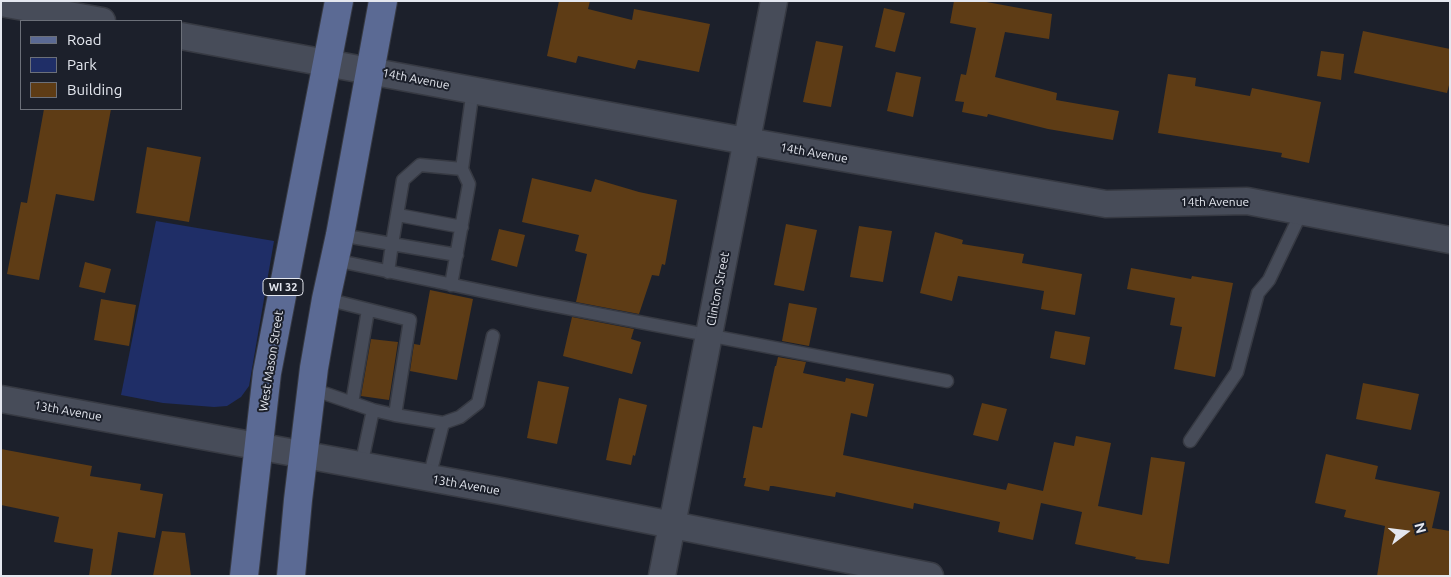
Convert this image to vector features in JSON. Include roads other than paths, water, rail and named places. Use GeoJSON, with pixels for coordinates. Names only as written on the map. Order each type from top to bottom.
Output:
{"type":"FeatureCollection","features":[{"type":"Feature","properties":{"kind":"main road","name":"West Mason Street"},"geometry":{"type":"LineString","coordinates":[[244,576],[267,373],[338,1]]}},
{"type":"Feature","properties":{"kind":"main road"},"geometry":{"type":"LineString","coordinates":[[291,576],[303,455],[326,299],[383,1]]}},
{"type":"Feature","properties":{"kind":"street","name":"Clinton Street"},"geometry":{"type":"LineString","coordinates":[[662,576],[774,1]]}},
{"type":"Feature","properties":{"kind":"street"},"geometry":{"type":"LineString","coordinates":[[1,3],[96,20]]}},
{"type":"Feature","properties":{"kind":"street","name":"14th Avenue"},"geometry":{"type":"LineString","coordinates":[[182,36],[746,141],[1106,204],[1247,201],[1450,240]]}},
{"type":"Feature","properties":{"kind":"street","name":"13th Avenue"},"geometry":{"type":"LineString","coordinates":[[1,399],[429,478],[930,576]]}},
{"type":"Feature","properties":{"kind":"lane"},"geometry":{"type":"LineString","coordinates":[[451,284],[469,184],[462,169],[473,90]]}},
{"type":"Feature","properties":{"kind":"lane"},"geometry":{"type":"LineString","coordinates":[[388,272],[403,180],[420,165],[462,169]]}},
{"type":"Feature","properties":{"kind":"lane"},"geometry":{"type":"LineString","coordinates":[[1190,441],[1238,372],[1258,293],[1269,280],[1302,211]]}},
{"type":"Feature","properties":{"kind":"lane"},"geometry":{"type":"LineString","coordinates":[[398,215],[462,226]]}},
{"type":"Feature","properties":{"kind":"lane"},"geometry":{"type":"LineString","coordinates":[[337,248],[392,244],[457,255]]}},
{"type":"Feature","properties":{"kind":"lane"},"geometry":{"type":"LineString","coordinates":[[337,248],[388,272],[947,381]]}},
{"type":"Feature","properties":{"kind":"lane"},"geometry":{"type":"LineString","coordinates":[[326,299],[410,320],[395,414]]}},
{"type":"Feature","properties":{"kind":"lane"},"geometry":{"type":"LineString","coordinates":[[352,403],[368,310]]}},
{"type":"Feature","properties":{"kind":"lane"},"geometry":{"type":"LineString","coordinates":[[312,389],[373,410],[443,423],[460,416],[478,403],[493,336]]}},
{"type":"Feature","properties":{"kind":"lane"},"geometry":{"type":"LineString","coordinates":[[361,466],[373,410]]}},
{"type":"Feature","properties":{"kind":"lane"},"geometry":{"type":"LineString","coordinates":[[429,478],[443,423]]}}]}
